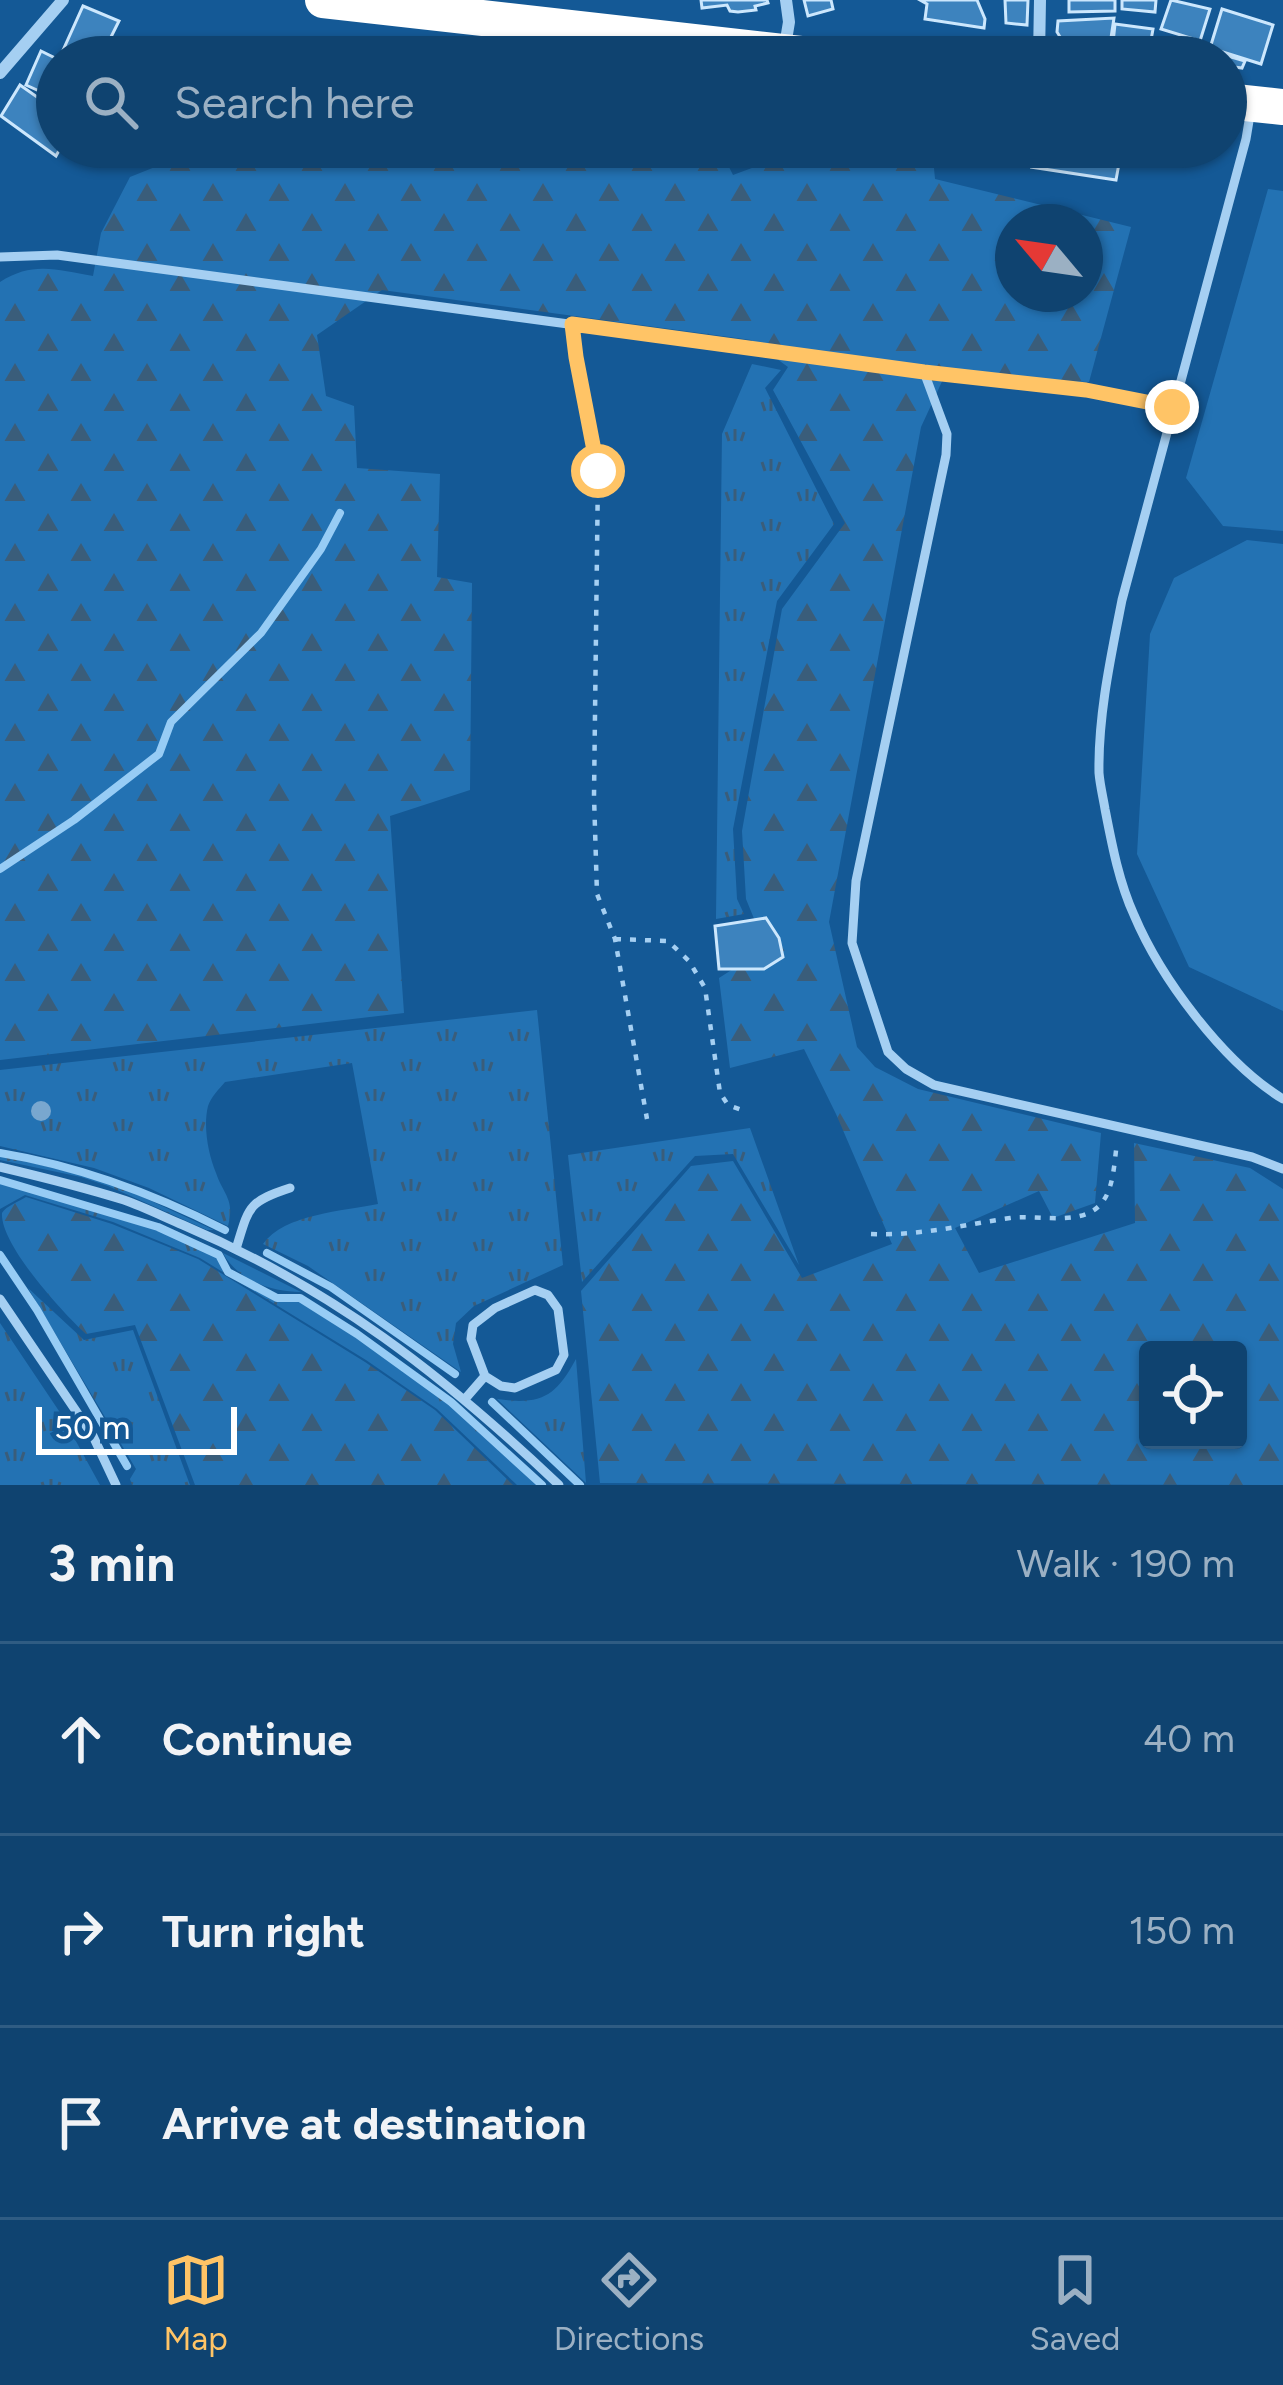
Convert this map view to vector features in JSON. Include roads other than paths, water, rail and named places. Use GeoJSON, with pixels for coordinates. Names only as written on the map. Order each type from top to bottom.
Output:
{"type":"FeatureCollection","features":[{"type":"Feature","properties":{"kind":"highway"},"geometry":{"type":"LineString","coordinates":[[323,0],[642,36]]}},
{"type":"Feature","properties":{"kind":"street"},"geometry":{"type":"LineString","coordinates":[[0,73],[63,0]]}},
{"type":"Feature","properties":{"kind":"street"},"geometry":{"type":"LineString","coordinates":[[786,0],[787,36]]}},
{"type":"Feature","properties":{"kind":"street"},"geometry":{"type":"LineString","coordinates":[[1039,36],[1040,0]]}},
{"type":"Feature","properties":{"kind":"lane"},"geometry":{"type":"LineString","coordinates":[[1247,135],[1254,104]]}},
{"type":"Feature","properties":{"kind":"lane"},"geometry":{"type":"LineString","coordinates":[[1238,168],[1122,599],[1107,675],[1099,774],[1115,858],[1134,916],[1155,955],[1221,1047],[1283,1099]]}},
{"type":"Feature","properties":{"kind":"lane"},"geometry":{"type":"LineString","coordinates":[[0,257],[57,255],[924,372],[947,434],[946,455],[856,881],[852,943],[888,1052],[905,1069],[934,1085],[1252,1157],[1283,1169]]}},
{"type":"Feature","properties":{"kind":"lane"},"geometry":{"type":"LineString","coordinates":[[0,1167],[129,1202],[311,1288],[465,1399],[559,1485]]}},
{"type":"Feature","properties":{"kind":"lane"},"geometry":{"type":"LineString","coordinates":[[236,1249],[249,1208],[290,1188]]}},
{"type":"Feature","properties":{"kind":"lane"},"geometry":{"type":"LineString","coordinates":[[536,1290],[548,1295],[558,1309],[564,1355],[556,1370],[515,1388],[485,1376],[471,1339],[473,1324],[495,1308],[536,1290]]}},
{"type":"Feature","properties":{"kind":"lane"},"geometry":{"type":"LineString","coordinates":[[0,1299],[92,1436],[116,1485]]}},
{"type":"Feature","properties":{"kind":"lane"},"geometry":{"type":"LineString","coordinates":[[465,1399],[485,1376]]}},
{"type":"Feature","properties":{"kind":"waterway"},"geometry":{"type":"LineString","coordinates":[[0,869],[74,820],[159,754],[171,722],[261,633],[321,549],[340,513]]}},
{"type":"Feature","properties":{"kind":"waterway"},"geometry":{"type":"LineString","coordinates":[[0,1153],[116,1183],[225,1230]]}},
{"type":"Feature","properties":{"kind":"waterway"},"geometry":{"type":"LineString","coordinates":[[0,1180],[158,1227],[219,1255],[228,1272],[277,1298],[300,1298],[451,1402],[542,1485]]}},
{"type":"Feature","properties":{"kind":"waterway"},"geometry":{"type":"LineString","coordinates":[[267,1253],[331,1287],[455,1374]]}},
{"type":"Feature","properties":{"kind":"waterway"},"geometry":{"type":"LineString","coordinates":[[0,1255],[127,1466]]}},
{"type":"Feature","properties":{"kind":"waterway"},"geometry":{"type":"LineString","coordinates":[[492,1402],[580,1485]]}}]}
